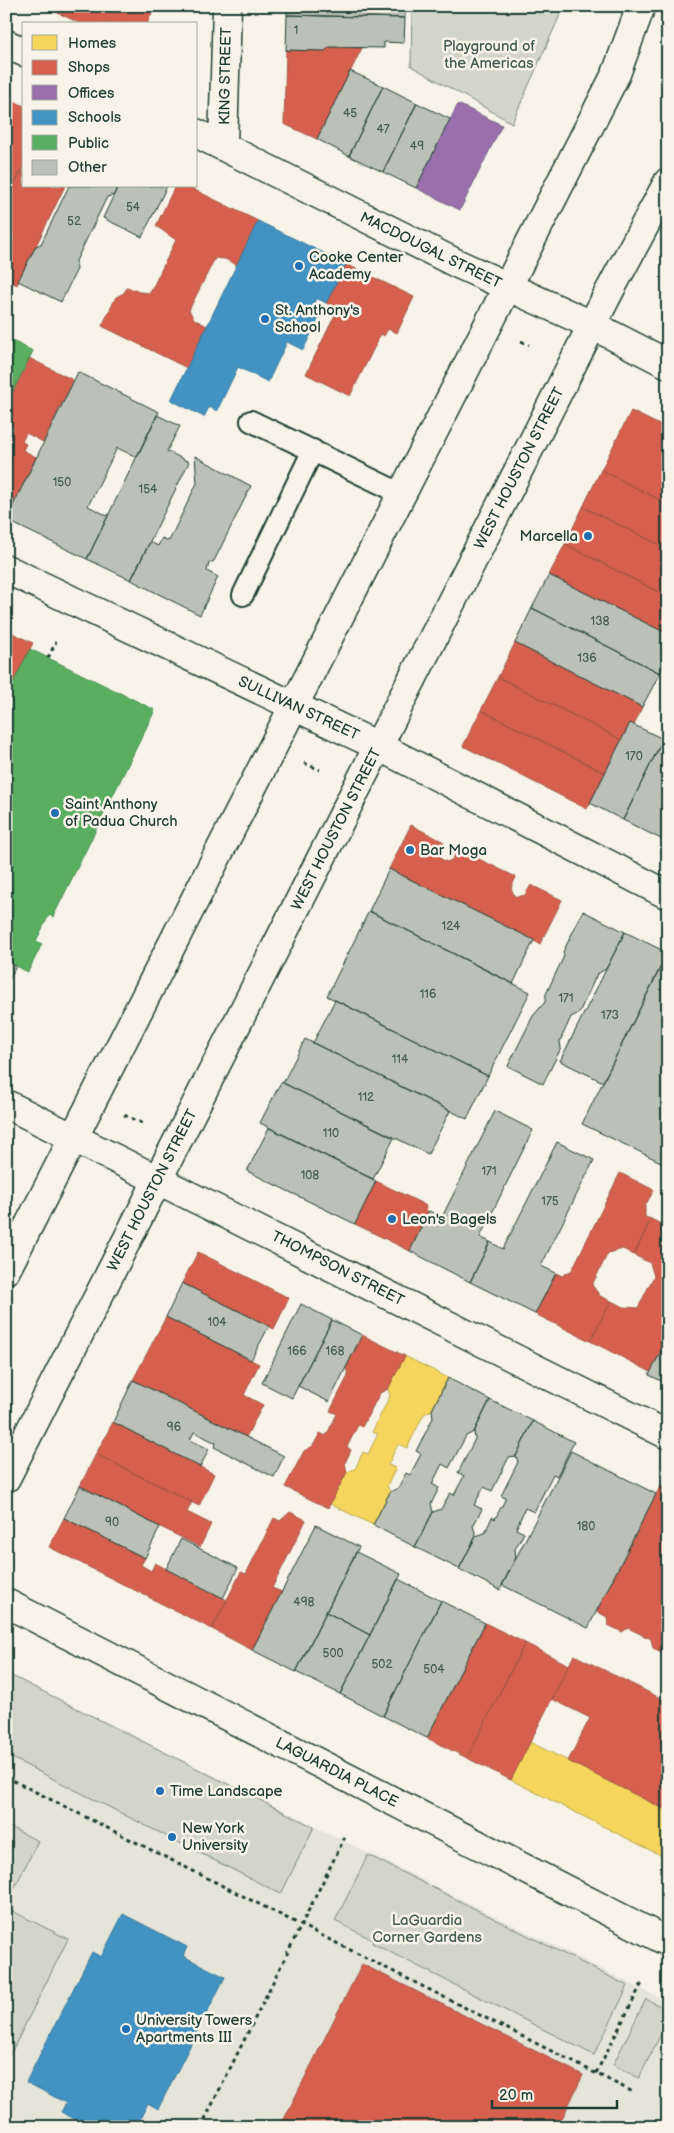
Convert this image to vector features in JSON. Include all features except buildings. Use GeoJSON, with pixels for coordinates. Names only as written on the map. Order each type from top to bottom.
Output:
{"type":"FeatureCollection","features":[{"type":"Feature","properties":{"kind":"street","name":"KING STREET"},"geometry":{"type":"LineString","coordinates":[[223,146],[227,6]]}},
{"type":"Feature","properties":{"kind":"street"},"geometry":{"type":"LineString","coordinates":[[6,1270],[616,74],[641,6]]}},
{"type":"Feature","properties":{"kind":"street"},"geometry":{"type":"LineString","coordinates":[[6,44],[22,51]]}},
{"type":"Feature","properties":{"kind":"street","name":"MACDOUGAL STREET"},"geometry":{"type":"LineString","coordinates":[[198,134],[507,287],[668,364]]}},
{"type":"Feature","properties":{"kind":"street","name":"WEST HOUSTON STREET"},"geometry":{"type":"LineString","coordinates":[[6,1478],[592,326],[668,182]]}},
{"type":"Feature","properties":{"kind":"street","name":"SULLIVAN STREET"},"geometry":{"type":"LineString","coordinates":[[6,568],[378,746],[668,895]]}},
{"type":"Feature","properties":{"kind":"street","name":"THOMPSON STREET"},"geometry":{"type":"LineString","coordinates":[[6,1104],[159,1178],[668,1435]]}},
{"type":"Feature","properties":{"kind":"street","name":"LAGUARDIA PLACE"},"geometry":{"type":"LineString","coordinates":[[6,1603],[668,1942]]}},
{"type":"Feature","properties":{"kind":"lane"},"geometry":{"type":"LineString","coordinates":[[251,421],[402,494]]}},
{"type":"Feature","properties":{"kind":"lane"},"geometry":{"type":"LineString","coordinates":[[243,595],[312,450]]}},
{"type":"Feature","properties":{"kind":"path"},"geometry":{"type":"LineString","coordinates":[[48,658],[56,642]]}},
{"type":"Feature","properties":{"kind":"path"},"geometry":{"type":"LineString","coordinates":[[300,761],[320,770]]}},
{"type":"Feature","properties":{"kind":"path"},"geometry":{"type":"LineString","coordinates":[[118,1111],[142,1123]]}},
{"type":"Feature","properties":{"kind":"path"},"geometry":{"type":"LineString","coordinates":[[6,1776],[634,2093]]}},
{"type":"Feature","properties":{"kind":"path"},"geometry":{"type":"LineString","coordinates":[[201,2127],[346,1835]]}},
{"type":"Feature","properties":{"kind":"path"},"geometry":{"type":"LineString","coordinates":[[596,2073],[642,1982]]}},
{"type":"Feature","properties":{"kind":"shaded area","name":"New York University"},"geometry":{"type":"Polygon","coordinates":[[[6,1673],[668,2002],[668,2127],[6,2127],[6,1673]]]}},
{"type":"Feature","properties":{"kind":"green space","name":"Playground of the Americas"},"geometry":{"type":"Polygon","coordinates":[[[412,6],[564,6],[512,123],[411,66],[412,6]]]}},
{"type":"Feature","properties":{"kind":"green space","name":"Time Landscape"},"geometry":{"type":"Polygon","coordinates":[[[6,1673],[314,1827],[281,1894],[6,1755],[6,1673]]]}},
{"type":"Feature","properties":{"kind":"green space"},"geometry":{"type":"Polygon","coordinates":[[[6,1825],[38,1841],[6,1905],[6,1825]]]}},
{"type":"Feature","properties":{"kind":"green space","name":"LaGuardia Corner Gardens"},"geometry":{"type":"Polygon","coordinates":[[[368,1855],[628,1986],[594,2055],[372,1943],[373,1940],[335,1921],[368,1855]]]}},
{"type":"Feature","properties":{"kind":"green space"},"geometry":{"type":"Polygon","coordinates":[[[6,1908],[68,1939],[6,2063],[6,1908]]]}},
{"type":"Feature","properties":{"kind":"green space"},"geometry":{"type":"Polygon","coordinates":[[[646,1999],[668,2010],[668,2020],[639,2078],[613,2065],[646,1999]]]}},
{"type":"Feature","properties":{"kind":"place","name":"Cooke Center Academy"},"geometry":{"type":"Point","coordinates":[299,266]}},
{"type":"Feature","properties":{"kind":"place","name":"St. Anthony's School"},"geometry":{"type":"Point","coordinates":[265,319]}},
{"type":"Feature","properties":{"kind":"place","name":"Marcella"},"geometry":{"type":"Point","coordinates":[588,536]}},
{"type":"Feature","properties":{"kind":"place","name":"Saint Anthony of Padua Church"},"geometry":{"type":"Point","coordinates":[55,813]}},
{"type":"Feature","properties":{"kind":"place","name":"Bar Moga"},"geometry":{"type":"Point","coordinates":[410,850]}},
{"type":"Feature","properties":{"kind":"place","name":"Leon's Bagels"},"geometry":{"type":"Point","coordinates":[392,1219]}},
{"type":"Feature","properties":{"kind":"place","name":"Time Landscape"},"geometry":{"type":"Point","coordinates":[160,1791]}},
{"type":"Feature","properties":{"kind":"place","name":"New York University"},"geometry":{"type":"Point","coordinates":[172,1837]}},
{"type":"Feature","properties":{"kind":"place","name":"University Towers Apartments III"},"geometry":{"type":"Point","coordinates":[126,2029]}}]}
